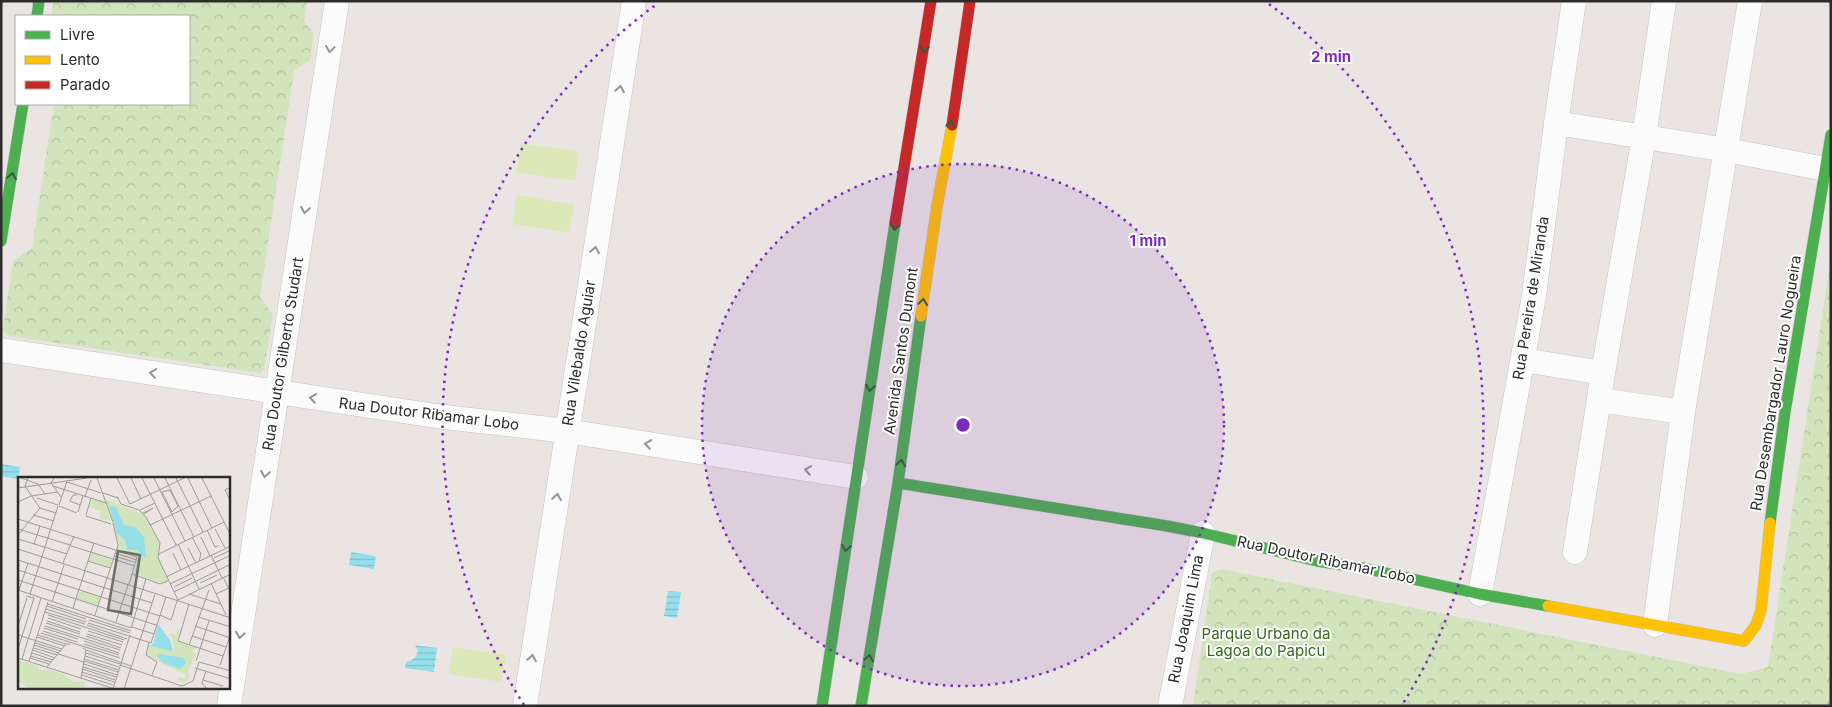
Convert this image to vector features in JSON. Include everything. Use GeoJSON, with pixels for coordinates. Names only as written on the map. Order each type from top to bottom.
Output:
{"type":"FeatureCollection","features":[{"type":"Feature","properties":{"kind":"street"},"geometry":{"type":"LineString","coordinates":[[37,15],[39,1]]}},
{"type":"Feature","properties":{"kind":"street","name":"Rua Doutor Gilberto Studart"},"geometry":{"type":"LineString","coordinates":[[229,706],[337,1]]}},
{"type":"Feature","properties":{"kind":"street","name":"Rua Vilebaldo Aguiar"},"geometry":{"type":"LineString","coordinates":[[525,706],[634,1]]}},
{"type":"Feature","properties":{"kind":"street","name":"Avenida Santos Dumont"},"geometry":{"type":"LineString","coordinates":[[822,706],[856,477],[914,145],[931,1]]}},
{"type":"Feature","properties":{"kind":"street","name":"Avenida Santos Dumont"},"geometry":{"type":"LineString","coordinates":[[861,706],[898,483],[932,205],[970,1]]}},
{"type":"Feature","properties":{"kind":"street","name":"Rua Pereira de Miranda"},"geometry":{"type":"LineString","coordinates":[[1480,594],[1534,296],[1574,1]]}},
{"type":"Feature","properties":{"kind":"street"},"geometry":{"type":"LineString","coordinates":[[1575,552],[1603,373],[1644,137],[1664,1]]}},
{"type":"Feature","properties":{"kind":"street"},"geometry":{"type":"LineString","coordinates":[[1655,625],[1682,412],[1727,150],[1750,1]]}},
{"type":"Feature","properties":{"kind":"street"},"geometry":{"type":"LineString","coordinates":[[1,241],[23,105]]}},
{"type":"Feature","properties":{"kind":"street"},"geometry":{"type":"LineString","coordinates":[[1556,123],[1727,150],[1825,169]]}},
{"type":"Feature","properties":{"kind":"street","name":"Rua Desembargador Lauro Nogueira"},"geometry":{"type":"LineString","coordinates":[[1750,634],[1756,625],[1761,610],[1785,412],[1831,135]]}},
{"type":"Feature","properties":{"kind":"street","name":"Rua Doutor Ribamar Lobo"},"geometry":{"type":"LineString","coordinates":[[1,350],[436,416],[567,431],[856,477]]}},
{"type":"Feature","properties":{"kind":"street"},"geometry":{"type":"LineString","coordinates":[[1522,360],[1603,373]]}},
{"type":"Feature","properties":{"kind":"street"},"geometry":{"type":"LineString","coordinates":[[1599,400],[1682,412]]}},
{"type":"Feature","properties":{"kind":"street","name":"Rua Doutor Ribamar Lobo"},"geometry":{"type":"LineString","coordinates":[[898,483],[1203,533],[1317,561],[1363,568],[1480,594],[1744,641],[1750,634]]}},
{"type":"Feature","properties":{"kind":"street","name":"Rua Joaquim Lima"},"geometry":{"type":"LineString","coordinates":[[1170,706],[1203,533]]}},
{"type":"Feature","properties":{"kind":"green space"},"geometry":{"type":"Polygon","coordinates":[[[54,1],[307,1],[304,21],[314,34],[310,60],[294,71],[260,296],[273,315],[264,369],[260,373],[10,336],[5,333],[3,328],[13,261],[32,248],[54,105],[190,105],[190,15],[51,15],[54,1]]]}},
{"type":"Feature","properties":{"kind":"green space"},"geometry":{"type":"Polygon","coordinates":[[[521,143],[579,152],[575,181],[516,172],[521,143]]]}},
{"type":"Feature","properties":{"kind":"green space"},"geometry":{"type":"Polygon","coordinates":[[[517,195],[574,205],[569,233],[512,224],[517,195]]]}},
{"type":"Feature","properties":{"kind":"green space","name":"Parque Urbano da Lagoa do Papicu"},"geometry":{"type":"Polygon","coordinates":[[[1831,258],[1831,706],[1193,706],[1212,573],[1221,569],[1741,674],[1768,667],[1831,258]]]}},
{"type":"Feature","properties":{"kind":"green space"},"geometry":{"type":"Polygon","coordinates":[[[453,647],[506,655],[501,682],[449,674],[453,647]]]}},
{"type":"Feature","properties":{"kind":"water"},"geometry":{"type":"Polygon","coordinates":[[[1,464],[20,467],[18,479],[1,476],[1,464]]]}},
{"type":"Feature","properties":{"kind":"water"},"geometry":{"type":"Polygon","coordinates":[[[351,552],[376,556],[374,569],[349,565],[351,552]]]}},
{"type":"Feature","properties":{"kind":"water"},"geometry":{"type":"Polygon","coordinates":[[[668,591],[681,592],[677,618],[664,616],[668,591]]]}},
{"type":"Feature","properties":{"kind":"water"},"geometry":{"type":"Polygon","coordinates":[[[415,645],[437,648],[434,672],[405,668],[406,662],[414,658],[418,651],[415,645]]]}},
{"type":"Feature","properties":{"kind":"traffic: fast"},"geometry":{"type":"LineString","coordinates":[[37,15],[39,1]]}},
{"type":"Feature","properties":{"kind":"traffic: fast"},"geometry":{"type":"LineString","coordinates":[[1,241],[23,105]]}},
{"type":"Feature","properties":{"kind":"traffic: fast"},"geometry":{"type":"LineString","coordinates":[[1770,523],[1785,412],[1831,135]]}},
{"type":"Feature","properties":{"kind":"traffic: fast"},"geometry":{"type":"LineString","coordinates":[[822,706],[895,223]]}},
{"type":"Feature","properties":{"kind":"traffic: fast"},"geometry":{"type":"LineString","coordinates":[[861,706],[898,483],[921,316]]}},
{"type":"Feature","properties":{"kind":"traffic: fast"},"geometry":{"type":"LineString","coordinates":[[898,483],[1167,526],[1317,561],[1363,568],[1480,594],[1548,606]]}},
{"type":"Feature","properties":{"kind":"traffic: slow"},"geometry":{"type":"LineString","coordinates":[[921,316],[937,206],[952,125]]}},
{"type":"Feature","properties":{"kind":"traffic: slow"},"geometry":{"type":"LineString","coordinates":[[1548,606],[1744,641],[1756,625],[1761,610],[1770,523]]}},
{"type":"Feature","properties":{"kind":"traffic: jam"},"geometry":{"type":"LineString","coordinates":[[895,223],[931,1]]}},
{"type":"Feature","properties":{"kind":"traffic: jam"},"geometry":{"type":"LineString","coordinates":[[952,125],[970,1]]}}]}
